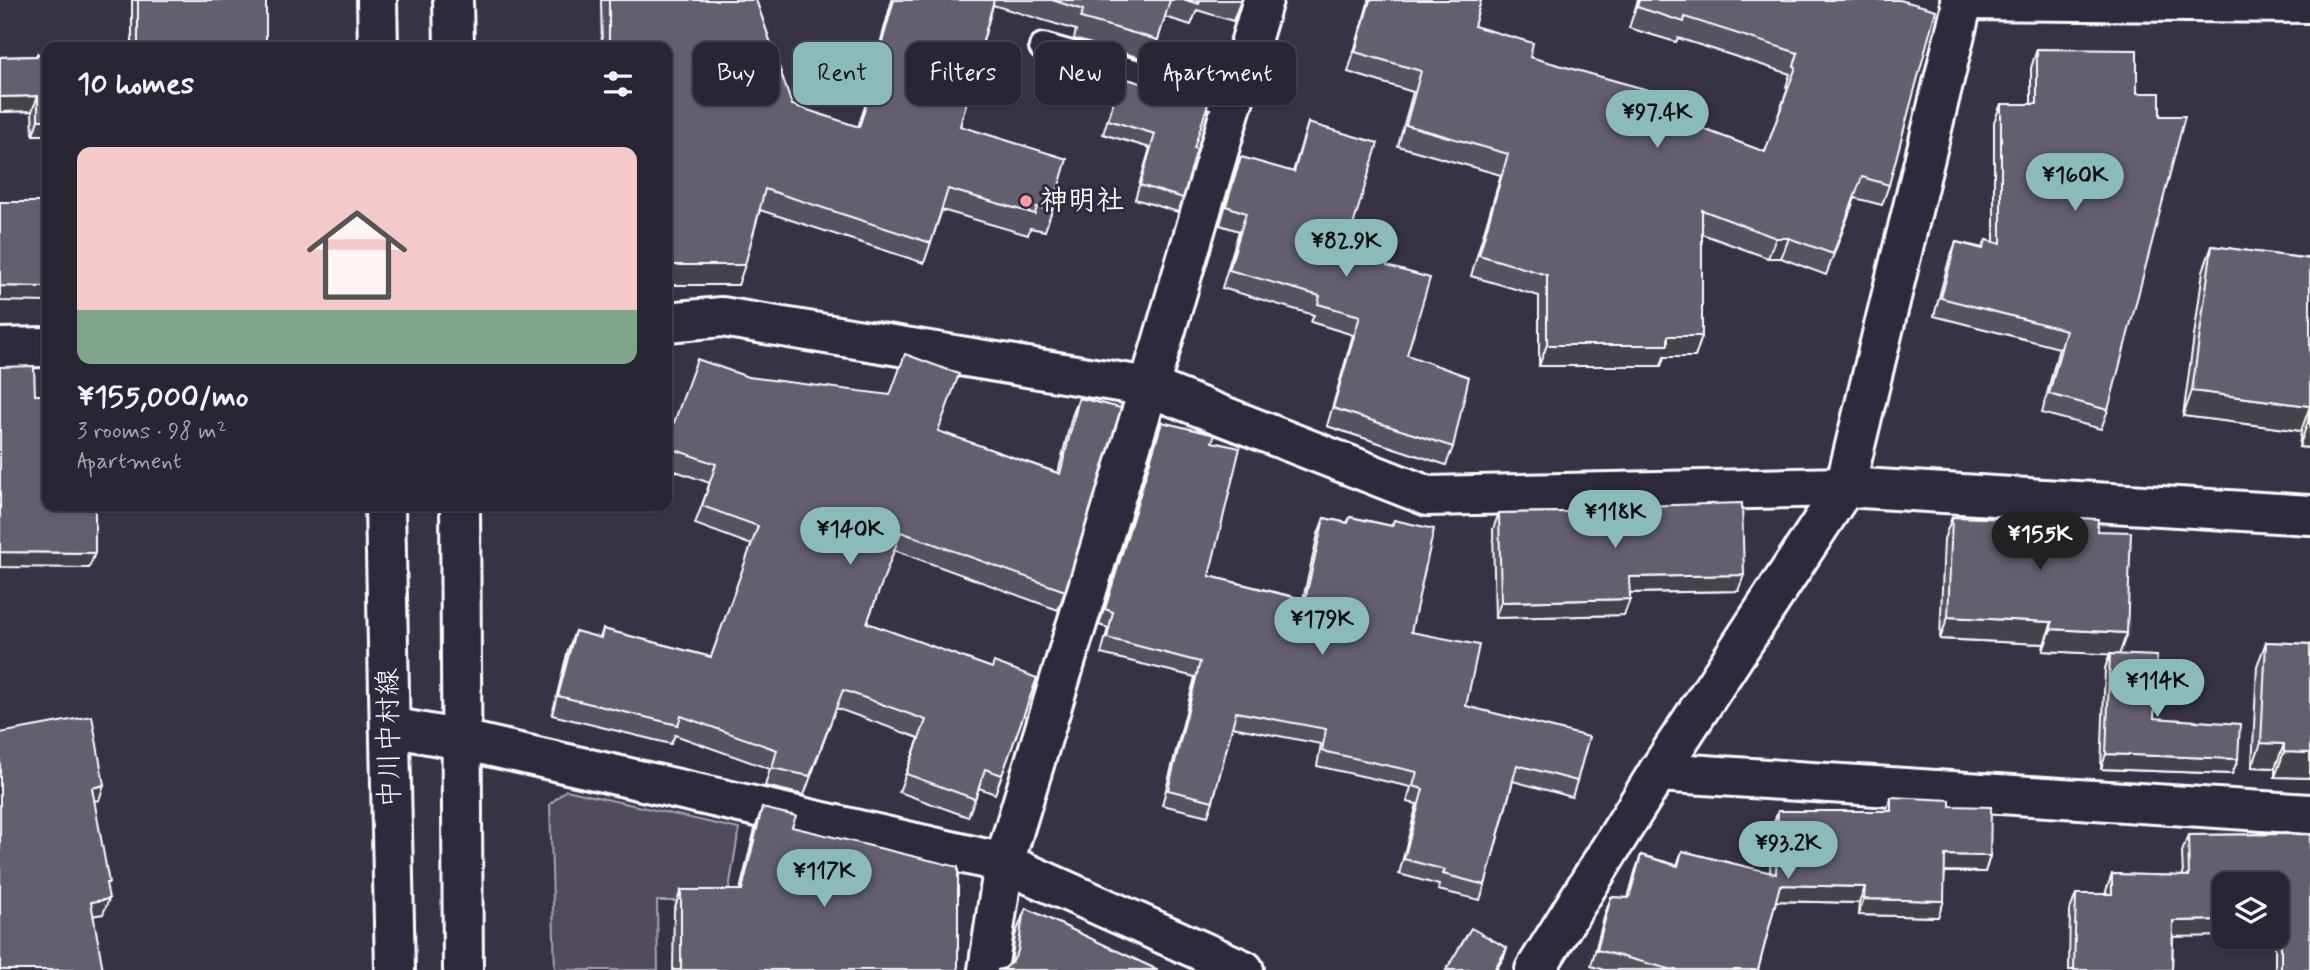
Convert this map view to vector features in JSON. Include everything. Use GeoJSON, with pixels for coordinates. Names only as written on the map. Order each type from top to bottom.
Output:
{"type":"FeatureCollection","features":[{"type":"Feature","properties":{"kind":"street"},"geometry":{"type":"LineString","coordinates":[[377,0],[378,42]]}},
{"type":"Feature","properties":{"kind":"street"},"geometry":{"type":"LineString","coordinates":[[453,0],[454,42]]}},
{"type":"Feature","properties":{"kind":"street"},"geometry":{"type":"LineString","coordinates":[[1251,42],[1263,0]]}},
{"type":"Feature","properties":{"kind":"street"},"geometry":{"type":"LineString","coordinates":[[1535,970],[1658,772],[1845,487],[1961,0],[2310,3]]}},
{"type":"Feature","properties":{"kind":"street"},"geometry":{"type":"LineString","coordinates":[[988,970],[1004,863],[1232,105]]}},
{"type":"Feature","properties":{"kind":"street"},"geometry":{"type":"LineString","coordinates":[[672,322],[722,317],[1149,387],[1428,496],[1845,487],[2310,515]]}},
{"type":"Feature","properties":{"kind":"street"},"geometry":{"type":"LineString","coordinates":[[0,348],[42,347]]}},
{"type":"Feature","properties":{"kind":"street","name":"中川中村線"},"geometry":{"type":"LineString","coordinates":[[385,511],[395,970]]}},
{"type":"Feature","properties":{"kind":"street"},"geometry":{"type":"LineString","coordinates":[[460,511],[463,970]]}},
{"type":"Feature","properties":{"kind":"street"},"geometry":{"type":"LineString","coordinates":[[390,727],[463,740],[1004,863],[1244,970]]}},
{"type":"Feature","properties":{"kind":"street"},"geometry":{"type":"LineString","coordinates":[[1658,772],[2310,814]]}},
{"type":"Feature","properties":{"kind":"shaded area"},"geometry":{"type":"Polygon","coordinates":[[[566,790],[739,829],[727,901],[657,901],[658,970],[555,970],[550,804],[566,790]]]}},
{"type":"Feature","properties":{"kind":"building"},"geometry":{"type":"Polygon","coordinates":[[[138,0],[266,0],[266,42],[138,42],[138,0]]]}},
{"type":"Feature","properties":{"kind":"building"},"geometry":{"type":"Polygon","coordinates":[[[609,0],[756,0],[770,42],[693,42],[693,105],[779,105],[779,67],[792,105],[859,127],[866,105],[892,105],[892,42],[882,42],[894,0],[994,0],[983,42],[906,42],[906,105],[966,105],[960,126],[1067,159],[1052,210],[1037,207],[1035,214],[948,189],[931,243],[765,189],[745,265],[672,265],[672,42],[609,42],[609,0]]]}},
{"type":"Feature","properties":{"kind":"building"},"geometry":{"type":"Polygon","coordinates":[[[1052,0],[1170,0],[1158,40],[1081,18],[1083,10],[1052,0]]]}},
{"type":"Feature","properties":{"kind":"building"},"geometry":{"type":"Polygon","coordinates":[[[1370,0],[1481,0],[1474,26],[1533,43],[1530,57],[1648,90],[1643,107],[1765,152],[1796,67],[1794,66],[1798,53],[1685,17],[1684,22],[1637,7],[1639,0],[1900,0],[1936,10],[1889,185],[1862,177],[1833,254],[1789,238],[1776,238],[1702,210],[1702,336],[1668,336],[1668,345],[1547,345],[1547,275],[1479,255],[1508,154],[1406,125],[1421,71],[1355,52],[1370,0]]]}},
{"type":"Feature","properties":{"kind":"building"},"geometry":{"type":"Polygon","coordinates":[[[2037,49],[2137,50],[2137,93],[2160,93],[2160,116],[2185,116],[2108,410],[2049,394],[2066,330],[1941,298],[1956,242],[1983,249],[1986,240],[2001,244],[2001,104],[2037,104],[2037,49]]]}},
{"type":"Feature","properties":{"kind":"building"},"geometry":{"type":"Polygon","coordinates":[[[42,54],[42,120],[38,120],[38,96],[0,97],[0,57],[42,54]]]}},
{"type":"Feature","properties":{"kind":"building"},"geometry":{"type":"Polygon","coordinates":[[[1125,78],[1139,83],[1139,105],[1208,105],[1194,148],[1197,149],[1183,198],[1140,185],[1155,134],[1108,120],[1113,105],[1125,105],[1125,78]]]}},
{"type":"Feature","properties":{"kind":"building"},"geometry":{"type":"Polygon","coordinates":[[[1308,123],[1378,143],[1352,229],[1394,241],[1387,266],[1430,278],[1407,355],[1469,377],[1453,447],[1333,408],[1360,316],[1318,304],[1320,296],[1229,270],[1246,213],[1226,206],[1241,157],[1294,172],[1308,123]]]}},
{"type":"Feature","properties":{"kind":"building"},"geometry":{"type":"Polygon","coordinates":[[[0,202],[42,202],[42,287],[0,286],[0,202]]]}},
{"type":"Feature","properties":{"kind":"building"},"geometry":{"type":"Polygon","coordinates":[[[2212,246],[2310,259],[2310,406],[2192,391],[2212,246]]]}},
{"type":"Feature","properties":{"kind":"building"},"geometry":{"type":"Polygon","coordinates":[[[905,354],[959,374],[938,431],[1060,474],[1079,398],[1121,408],[1065,591],[901,532],[867,623],[992,668],[994,662],[1037,678],[1002,775],[985,769],[975,799],[906,774],[926,720],[843,690],[810,776],[772,768],[777,750],[681,716],[678,725],[558,696],[575,631],[601,638],[603,629],[711,657],[758,526],[702,506],[716,464],[672,449],[672,428],[697,359],[748,377],[890,395],[905,354]]]}},
{"type":"Feature","properties":{"kind":"building"},"geometry":{"type":"Polygon","coordinates":[[[34,366],[35,395],[42,395],[42,511],[95,511],[95,553],[0,552],[0,367],[34,366]]]}},
{"type":"Feature","properties":{"kind":"building"},"geometry":{"type":"Polygon","coordinates":[[[1162,422],[1215,435],[1212,442],[1240,448],[1209,576],[1305,600],[1324,518],[1348,523],[1350,517],[1392,526],[1394,520],[1434,529],[1411,632],[1479,645],[1466,706],[1589,737],[1577,781],[1517,765],[1485,885],[1443,874],[1445,870],[1404,859],[1423,789],[1413,786],[1417,772],[1322,751],[1326,729],[1236,712],[1213,801],[1168,790],[1200,662],[1107,638],[1113,612],[1105,609],[1162,422]]]}},
{"type":"Feature","properties":{"kind":"building"},"geometry":{"type":"Polygon","coordinates":[[[1742,503],[1744,575],[1629,577],[1630,599],[1501,602],[1499,513],[1641,511],[1641,506],[1742,503]]]}},
{"type":"Feature","properties":{"kind":"building"},"geometry":{"type":"Polygon","coordinates":[[[2014,515],[2098,519],[2097,531],[2131,532],[2127,633],[2051,629],[2052,622],[1948,617],[1952,517],[2014,519],[2014,515]]]}},
{"type":"Feature","properties":{"kind":"building"},"geometry":{"type":"Polygon","coordinates":[[[2266,642],[2310,644],[2310,753],[2284,752],[2284,744],[2261,743],[2266,642]]]}},
{"type":"Feature","properties":{"kind":"building"},"geometry":{"type":"Polygon","coordinates":[[[2110,654],[2157,656],[2154,718],[2240,724],[2238,759],[2106,754],[2110,654]]]}},
{"type":"Feature","properties":{"kind":"building"},"geometry":{"type":"Polygon","coordinates":[[[92,716],[104,785],[92,788],[109,883],[106,883],[109,899],[91,902],[103,970],[0,970],[0,733],[92,716]]]}},
{"type":"Feature","properties":{"kind":"building"},"geometry":{"type":"Polygon","coordinates":[[[1891,797],[1950,800],[1950,806],[1991,807],[1990,856],[1945,855],[1944,901],[1864,899],[1865,887],[1780,885],[1758,970],[1673,970],[1597,950],[1611,897],[1629,898],[1641,855],[1678,866],[1682,851],[1776,874],[1778,811],[1891,811],[1891,797]]]}},
{"type":"Feature","properties":{"kind":"building"},"geometry":{"type":"Polygon","coordinates":[[[762,808],[796,816],[792,827],[958,867],[958,970],[681,970],[681,890],[742,890],[762,808]]]}},
{"type":"Feature","properties":{"kind":"building"},"geometry":{"type":"Polygon","coordinates":[[[2310,834],[2310,970],[2281,970],[2281,949],[2289,949],[2289,872],[2212,872],[2212,920],[2173,921],[2172,970],[2074,970],[2076,894],[2112,894],[2112,874],[2189,876],[2188,835],[2310,834]]]}},
{"type":"Feature","properties":{"kind":"building"},"geometry":{"type":"Polygon","coordinates":[[[1026,908],[1158,970],[997,970],[1005,968],[1013,961],[1018,951],[1026,908]]]}},
{"type":"Feature","properties":{"kind":"building"},"geometry":{"type":"Polygon","coordinates":[[[1471,928],[1507,948],[1494,970],[1446,970],[1471,928]]]}},
{"type":"Feature","properties":{"kind":"place","name":"神明社"},"geometry":{"type":"Point","coordinates":[1026,201]}}]}
